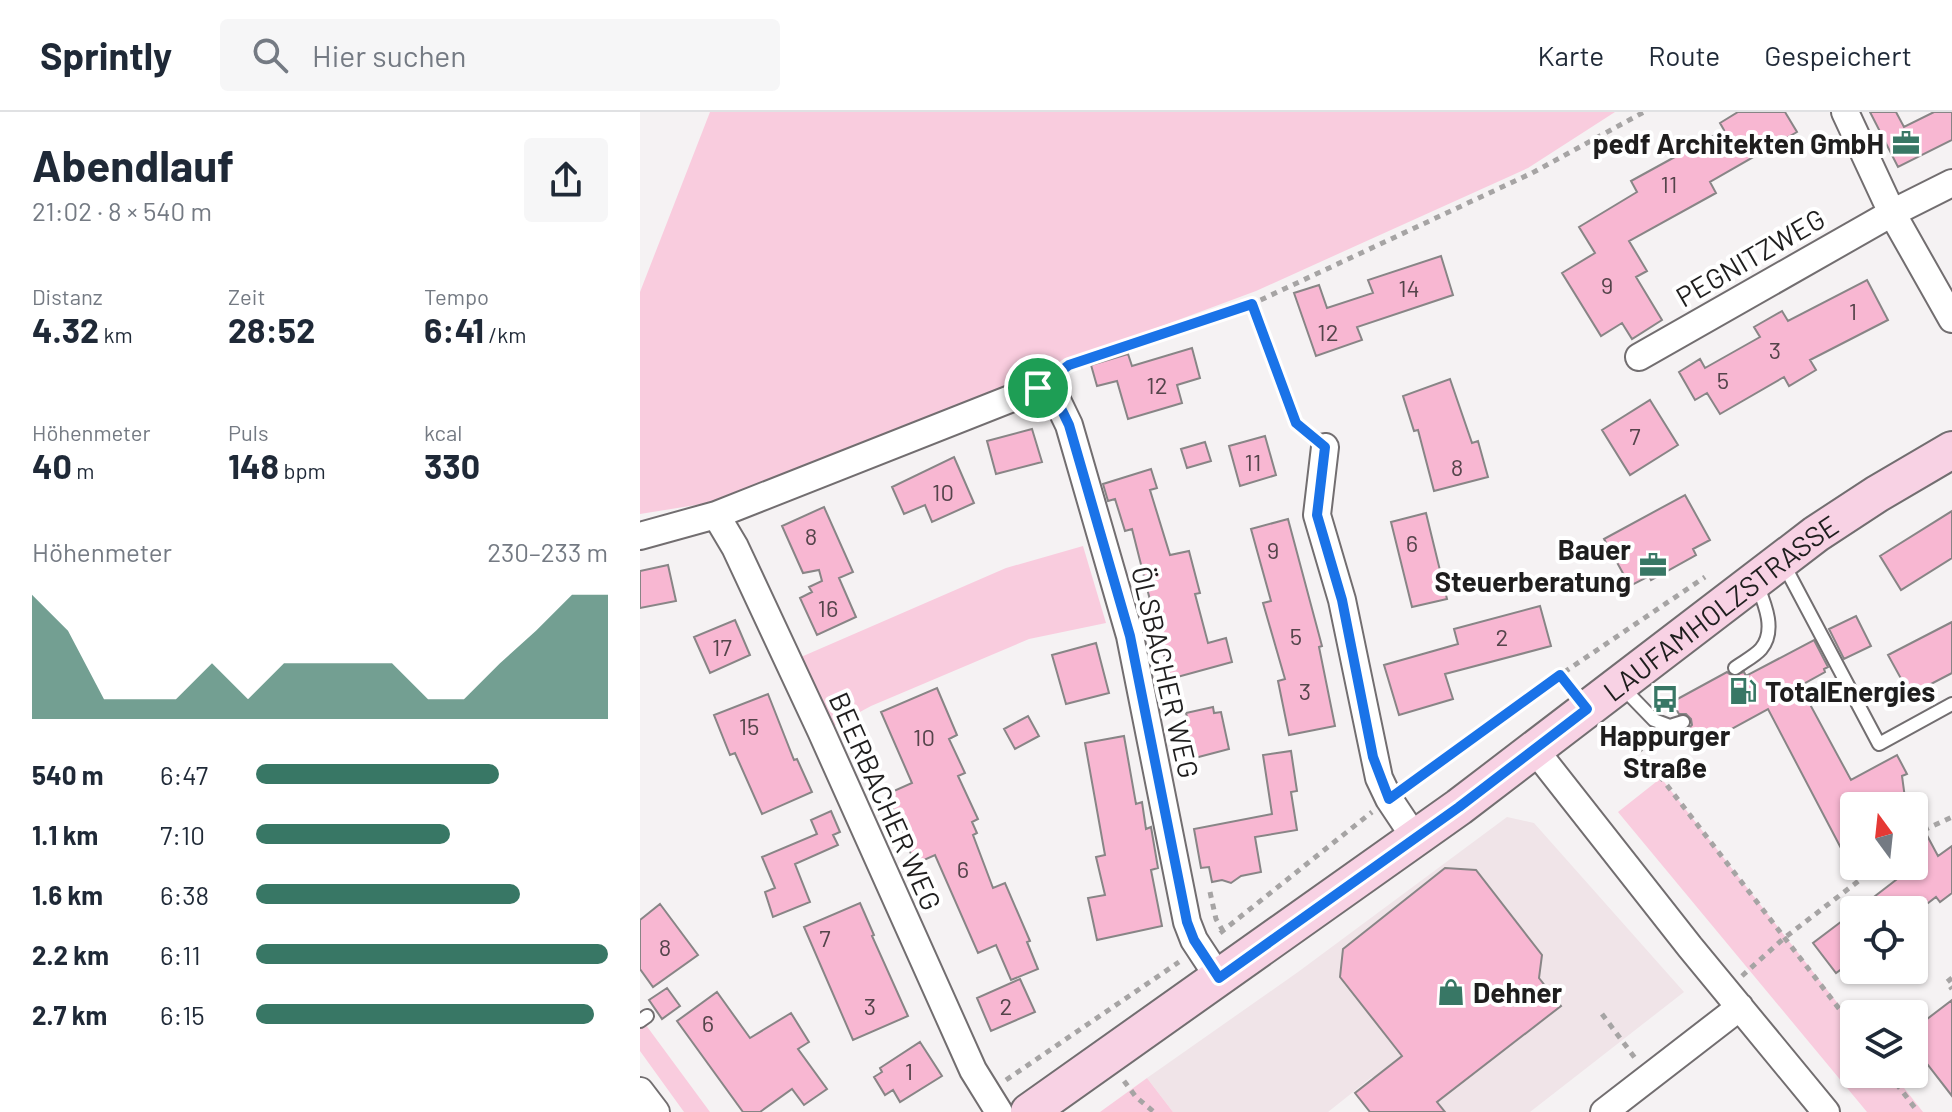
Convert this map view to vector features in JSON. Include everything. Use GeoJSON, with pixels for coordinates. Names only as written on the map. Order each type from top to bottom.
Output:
{"type":"FeatureCollection","features":[{"type":"Feature","properties":{"kind":"main road","name":"LAUFAMHOLZSTRASSE"},"geometry":{"type":"LineString","coordinates":[[1029,1112],[1535,750],[1768,570],[1856,508],[1952,450]]}},
{"type":"Feature","properties":{"kind":"street"},"geometry":{"type":"LineString","coordinates":[[1845,112],[1892,213],[1952,319]]}},
{"type":"Feature","properties":{"kind":"street","name":"PEGNITZWEG"},"geometry":{"type":"LineString","coordinates":[[1639,357],[1892,213],[1952,183]]}},
{"type":"Feature","properties":{"kind":"street"},"geometry":{"type":"LineString","coordinates":[[640,536],[716,515],[1038,388]]}},
{"type":"Feature","properties":{"kind":"street","name":"ÖLSBACHER WEG"},"geometry":{"type":"LineString","coordinates":[[1038,388],[1056,398],[1069,425],[1130,636],[1187,922],[1194,940],[1219,978]]}},
{"type":"Feature","properties":{"kind":"street"},"geometry":{"type":"LineString","coordinates":[[1325,447],[1317,515],[1342,600],[1373,757],[1389,799],[1415,838]]}},
{"type":"Feature","properties":{"kind":"street","name":"BEERBACHER WEG"},"geometry":{"type":"LineString","coordinates":[[716,515],[735,547],[821,731],[973,1070],[999,1112]]}},
{"type":"Feature","properties":{"kind":"street"},"geometry":{"type":"LineString","coordinates":[[1535,750],[1826,1112]]}},
{"type":"Feature","properties":{"kind":"street"},"geometry":{"type":"LineString","coordinates":[[1604,1112],[1649,1077],[1733,999]]}},
{"type":"Feature","properties":{"kind":"street"},"geometry":{"type":"LineString","coordinates":[[640,1091],[656,1112]]}},
{"type":"Feature","properties":{"kind":"lane"},"geometry":{"type":"LineString","coordinates":[[1735,668],[1761,649],[1768,635],[1768,570]]}},
{"type":"Feature","properties":{"kind":"lane"},"geometry":{"type":"LineString","coordinates":[[1768,570],[1879,744],[1952,704]]}},
{"type":"Feature","properties":{"kind":"lane"},"geometry":{"type":"LineString","coordinates":[[1619,685],[1654,720],[1670,726],[1683,722]]}},
{"type":"Feature","properties":{"kind":"path"},"geometry":{"type":"LineString","coordinates":[[1038,388],[1069,365],[1252,304],[1532,173],[1644,112]]}},
{"type":"Feature","properties":{"kind":"path"},"geometry":{"type":"LineString","coordinates":[[1252,304],[1296,423],[1325,447]]}},
{"type":"Feature","properties":{"kind":"path"},"geometry":{"type":"LineString","coordinates":[[1389,799],[1560,675],[1706,576]]}},
{"type":"Feature","properties":{"kind":"path"},"geometry":{"type":"LineString","coordinates":[[1560,675],[1607,735],[1636,745],[1840,1010]]}},
{"type":"Feature","properties":{"kind":"path"},"geometry":{"type":"LineString","coordinates":[[1928,828],[1952,817]]}},
{"type":"Feature","properties":{"kind":"path"},"geometry":{"type":"LineString","coordinates":[[1208,880],[1216,919],[1223,931]]}},
{"type":"Feature","properties":{"kind":"path"},"geometry":{"type":"LineString","coordinates":[[1733,999],[1783,939],[1860,880]]}},
{"type":"Feature","properties":{"kind":"path"},"geometry":{"type":"LineString","coordinates":[[1950,980],[1952,989]]}},
{"type":"Feature","properties":{"kind":"path"},"geometry":{"type":"LineString","coordinates":[[1602,1014],[1649,1077]]}},
{"type":"Feature","properties":{"kind":"path"},"geometry":{"type":"LineString","coordinates":[[1106,1057],[1136,1097],[1154,1112]]}},
{"type":"Feature","properties":{"kind":"path"},"geometry":{"type":"LineString","coordinates":[[1900,1088],[1918,1112]]}},
{"type":"Feature","properties":{"kind":"shaded area"},"geometry":{"type":"Polygon","coordinates":[[[710,112],[1615,112],[1528,168],[1256,291],[1041,371],[721,501],[640,514],[640,292],[710,112]]]}},
{"type":"Feature","properties":{"kind":"shaded area"},"geometry":{"type":"Polygon","coordinates":[[[1083,546],[1106,623],[1029,639],[871,706],[834,726],[801,657],[1006,568],[1083,546]]]}},
{"type":"Feature","properties":{"kind":"shaded area"},"geometry":{"type":"Polygon","coordinates":[[[1661,778],[1840,1006],[1840,1079],[1618,812],[1661,778]]]}},
{"type":"Feature","properties":{"kind":"shaded area"},"geometry":{"type":"Polygon","coordinates":[[[1507,817],[1534,823],[1684,992],[1530,1112],[1400,1112],[1372,1077],[1328,1112],[1173,1112],[1147,1078],[1298,972],[1507,817]]]}},
{"type":"Feature","properties":{"kind":"shaded area"},"geometry":{"type":"Polygon","coordinates":[[[640,1017],[710,1112],[684,1112],[640,1051],[640,1017]]]}},
{"type":"Feature","properties":{"kind":"shaded area"},"geometry":{"type":"Polygon","coordinates":[[[1147,1078],[1173,1112],[1100,1112],[1147,1078]]]}},
{"type":"Feature","properties":{"kind":"shaded area"},"geometry":{"type":"Polygon","coordinates":[[[1847,1088],[1904,1088],[1923,1112],[1867,1112],[1847,1088]]]}},
{"type":"Feature","properties":{"kind":"building"},"geometry":{"type":"Polygon","coordinates":[[[1738,112],[1785,112],[1797,132],[1710,182],[1716,193],[1629,241],[1647,271],[1636,277],[1662,320],[1632,339],[1622,323],[1601,336],[1562,273],[1595,253],[1579,227],[1637,192],[1631,181],[1724,130],[1720,123],[1738,112]]]}},
{"type":"Feature","properties":{"kind":"building"},"geometry":{"type":"Polygon","coordinates":[[[1870,112],[1896,112],[1904,127],[1934,112],[1952,112],[1952,140],[1898,167],[1870,112]]]}},
{"type":"Feature","properties":{"kind":"building"},"geometry":{"type":"Polygon","coordinates":[[[1441,256],[1453,295],[1357,327],[1362,340],[1316,356],[1294,293],[1319,285],[1327,308],[1373,293],[1368,280],[1441,256]]]}},
{"type":"Feature","properties":{"kind":"building"},"geometry":{"type":"Polygon","coordinates":[[[1867,280],[1888,320],[1810,360],[1816,370],[1789,386],[1784,377],[1720,414],[1707,393],[1695,400],[1679,372],[1700,359],[1705,368],[1760,337],[1754,327],[1782,311],[1788,321],[1867,280]]]}},
{"type":"Feature","properties":{"kind":"building"},"geometry":{"type":"Polygon","coordinates":[[[1192,348],[1200,378],[1177,385],[1182,403],[1128,419],[1117,381],[1097,386],[1091,365],[1128,354],[1132,366],[1192,348]]]}},
{"type":"Feature","properties":{"kind":"building"},"geometry":{"type":"Polygon","coordinates":[[[1450,379],[1472,443],[1478,441],[1488,477],[1434,491],[1418,430],[1414,431],[1403,396],[1450,379]]]}},
{"type":"Feature","properties":{"kind":"building"},"geometry":{"type":"Polygon","coordinates":[[[1650,400],[1678,445],[1630,475],[1602,430],[1650,400]]]}},
{"type":"Feature","properties":{"kind":"building"},"geometry":{"type":"Polygon","coordinates":[[[1032,429],[1042,462],[996,474],[987,441],[1032,429]]]}},
{"type":"Feature","properties":{"kind":"building"},"geometry":{"type":"Polygon","coordinates":[[[1265,436],[1276,475],[1240,486],[1229,446],[1265,436]]]}},
{"type":"Feature","properties":{"kind":"building"},"geometry":{"type":"Polygon","coordinates":[[[1205,442],[1211,461],[1187,468],[1181,449],[1205,442]]]}},
{"type":"Feature","properties":{"kind":"building"},"geometry":{"type":"Polygon","coordinates":[[[954,457],[974,503],[932,522],[925,505],[904,514],[892,487],[954,457]]]}},
{"type":"Feature","properties":{"kind":"building"},"geometry":{"type":"Polygon","coordinates":[[[1151,469],[1157,488],[1150,490],[1170,555],[1189,551],[1200,593],[1195,594],[1208,643],[1226,638],[1232,662],[1170,679],[1132,529],[1125,531],[1115,499],[1108,501],[1103,484],[1151,469]]]}},
{"type":"Feature","properties":{"kind":"building"},"geometry":{"type":"Polygon","coordinates":[[[1685,495],[1710,540],[1693,549],[1696,555],[1651,580],[1649,576],[1630,586],[1604,539],[1685,495]]]}},
{"type":"Feature","properties":{"kind":"building"},"geometry":{"type":"Polygon","coordinates":[[[824,507],[853,572],[839,578],[856,617],[817,635],[800,598],[812,592],[809,587],[822,581],[819,570],[803,573],[782,526],[824,507]]]}},
{"type":"Feature","properties":{"kind":"building"},"geometry":{"type":"Polygon","coordinates":[[[1952,511],[1952,558],[1901,590],[1880,556],[1952,511]]]}},
{"type":"Feature","properties":{"kind":"building"},"geometry":{"type":"Polygon","coordinates":[[[1426,513],[1447,599],[1412,607],[1391,522],[1426,513]]]}},
{"type":"Feature","properties":{"kind":"building"},"geometry":{"type":"Polygon","coordinates":[[[1288,519],[1322,646],[1319,647],[1335,726],[1289,735],[1278,681],[1285,679],[1263,603],[1271,601],[1251,529],[1288,519]]]}},
{"type":"Feature","properties":{"kind":"building"},"geometry":{"type":"Polygon","coordinates":[[[668,565],[676,601],[640,608],[640,571],[668,565]]]}},
{"type":"Feature","properties":{"kind":"building"},"geometry":{"type":"Polygon","coordinates":[[[1540,606],[1551,646],[1445,674],[1453,699],[1399,715],[1384,665],[1458,644],[1454,629],[1540,606]]]}},
{"type":"Feature","properties":{"kind":"building"},"geometry":{"type":"Polygon","coordinates":[[[1856,616],[1871,646],[1844,659],[1829,629],[1856,616]]]}},
{"type":"Feature","properties":{"kind":"building"},"geometry":{"type":"Polygon","coordinates":[[[735,620],[750,655],[710,673],[694,637],[735,620]]]}},
{"type":"Feature","properties":{"kind":"building"},"geometry":{"type":"Polygon","coordinates":[[[1952,622],[1952,673],[1910,695],[1888,655],[1952,622]]]}},
{"type":"Feature","properties":{"kind":"building"},"geometry":{"type":"Polygon","coordinates":[[[1814,640],[1828,667],[1824,669],[1825,672],[1800,686],[1851,780],[1897,755],[1907,774],[1902,776],[1904,792],[1840,792],[1840,846],[1768,709],[1697,748],[1687,730],[1692,725],[1691,719],[1686,714],[1679,714],[1672,702],[1727,672],[1732,676],[1744,672],[1746,676],[1814,640]]]}},
{"type":"Feature","properties":{"kind":"building"},"geometry":{"type":"Polygon","coordinates":[[[1096,643],[1109,693],[1066,704],[1052,655],[1096,643]]]}},
{"type":"Feature","properties":{"kind":"building"},"geometry":{"type":"Polygon","coordinates":[[[937,688],[957,735],[949,739],[965,773],[958,776],[978,819],[972,822],[977,833],[973,835],[993,888],[1005,883],[1030,941],[1027,942],[1038,969],[1011,980],[996,945],[978,953],[935,855],[915,864],[887,794],[912,783],[881,712],[937,688]]]}},
{"type":"Feature","properties":{"kind":"building"},"geometry":{"type":"Polygon","coordinates":[[[768,694],[794,760],[797,759],[812,792],[762,814],[735,753],[730,755],[714,715],[768,694]]]}},
{"type":"Feature","properties":{"kind":"building"},"geometry":{"type":"Polygon","coordinates":[[[1213,707],[1214,713],[1221,712],[1229,749],[1191,759],[1183,722],[1188,721],[1186,713],[1213,707]]]}},
{"type":"Feature","properties":{"kind":"building"},"geometry":{"type":"Polygon","coordinates":[[[1028,716],[1039,736],[1015,749],[1004,729],[1028,716]]]}},
{"type":"Feature","properties":{"kind":"building"},"geometry":{"type":"Polygon","coordinates":[[[1124,736],[1136,804],[1142,802],[1146,829],[1151,827],[1158,868],[1151,870],[1162,926],[1097,940],[1088,898],[1105,895],[1096,857],[1105,855],[1085,743],[1124,736]]]}},
{"type":"Feature","properties":{"kind":"building"},"geometry":{"type":"Polygon","coordinates":[[[1291,751],[1297,791],[1291,792],[1297,830],[1255,837],[1261,872],[1241,876],[1231,883],[1222,880],[1212,882],[1209,867],[1201,868],[1194,829],[1272,814],[1263,755],[1291,751]]]}},
{"type":"Feature","properties":{"kind":"building"},"geometry":{"type":"Polygon","coordinates":[[[831,811],[840,832],[833,835],[838,845],[795,864],[810,902],[773,917],[765,892],[775,888],[762,857],[817,834],[811,820],[831,811]]]}},
{"type":"Feature","properties":{"kind":"building"},"geometry":{"type":"Polygon","coordinates":[[[1928,837],[1938,856],[1952,846],[1952,893],[1940,902],[1936,897],[1928,903],[1928,896],[1875,896],[1896,880],[1928,880],[1928,837]]]}},
{"type":"Feature","properties":{"kind":"building","name":"Dehner"},"geometry":{"type":"Polygon","coordinates":[[[1445,868],[1476,870],[1542,955],[1539,978],[1561,1006],[1437,1102],[1445,1112],[1370,1112],[1355,1093],[1402,1056],[1340,977],[1343,949],[1445,868]]]}},
{"type":"Feature","properties":{"kind":"building"},"geometry":{"type":"Polygon","coordinates":[[[860,903],[908,1016],[853,1040],[804,927],[860,903]]]}},
{"type":"Feature","properties":{"kind":"building"},"geometry":{"type":"Polygon","coordinates":[[[660,904],[698,955],[653,987],[640,969],[640,920],[660,904]]]}},
{"type":"Feature","properties":{"kind":"building"},"geometry":{"type":"Polygon","coordinates":[[[1840,923],[1840,970],[1836,973],[1813,943],[1840,923]]]}},
{"type":"Feature","properties":{"kind":"building"},"geometry":{"type":"Polygon","coordinates":[[[1020,979],[1035,1012],[991,1031],[977,998],[1020,979]]]}},
{"type":"Feature","properties":{"kind":"building"},"geometry":{"type":"Polygon","coordinates":[[[667,988],[680,1006],[662,1019],[649,1000],[667,988]]]}},
{"type":"Feature","properties":{"kind":"building"},"geometry":{"type":"Polygon","coordinates":[[[717,992],[750,1038],[791,1013],[809,1042],[798,1049],[827,1089],[804,1105],[792,1089],[760,1112],[743,1112],[677,1021],[717,992]]]}},
{"type":"Feature","properties":{"kind":"building"},"geometry":{"type":"Polygon","coordinates":[[[1952,1000],[1952,1096],[1928,1065],[1928,1018],[1952,1000]]]}},
{"type":"Feature","properties":{"kind":"building"},"geometry":{"type":"Polygon","coordinates":[[[920,1042],[942,1076],[900,1102],[893,1090],[885,1095],[874,1077],[882,1072],[880,1068],[920,1042]]]}},
{"type":"Feature","properties":{"kind":"place","name":"pedf Architekten GmbH"},"geometry":{"type":"Point","coordinates":[1906,143]}},
{"type":"Feature","properties":{"kind":"place","name":"Bauer Steuerberatung"},"geometry":{"type":"Point","coordinates":[1653,565]}},
{"type":"Feature","properties":{"kind":"place","name":"TotalEnergies"},"geometry":{"type":"Point","coordinates":[1743,691]}},
{"type":"Feature","properties":{"kind":"place","name":"Happurger Straße"},"geometry":{"type":"Point","coordinates":[1665,699]}},
{"type":"Feature","properties":{"kind":"place","name":"Dehner"},"geometry":{"type":"Point","coordinates":[1451,992]}},
{"type":"Feature","properties":{"kind":"route"},"geometry":{"type":"LineString","coordinates":[[1252,304],[1296,423],[1325,447],[1317,515],[1342,600],[1373,757],[1389,799],[1560,675],[1587,709],[1459,807],[1219,978],[1194,940],[1187,922],[1130,636],[1069,425],[1056,398],[1038,388],[1069,365],[1252,304]]}}]}
